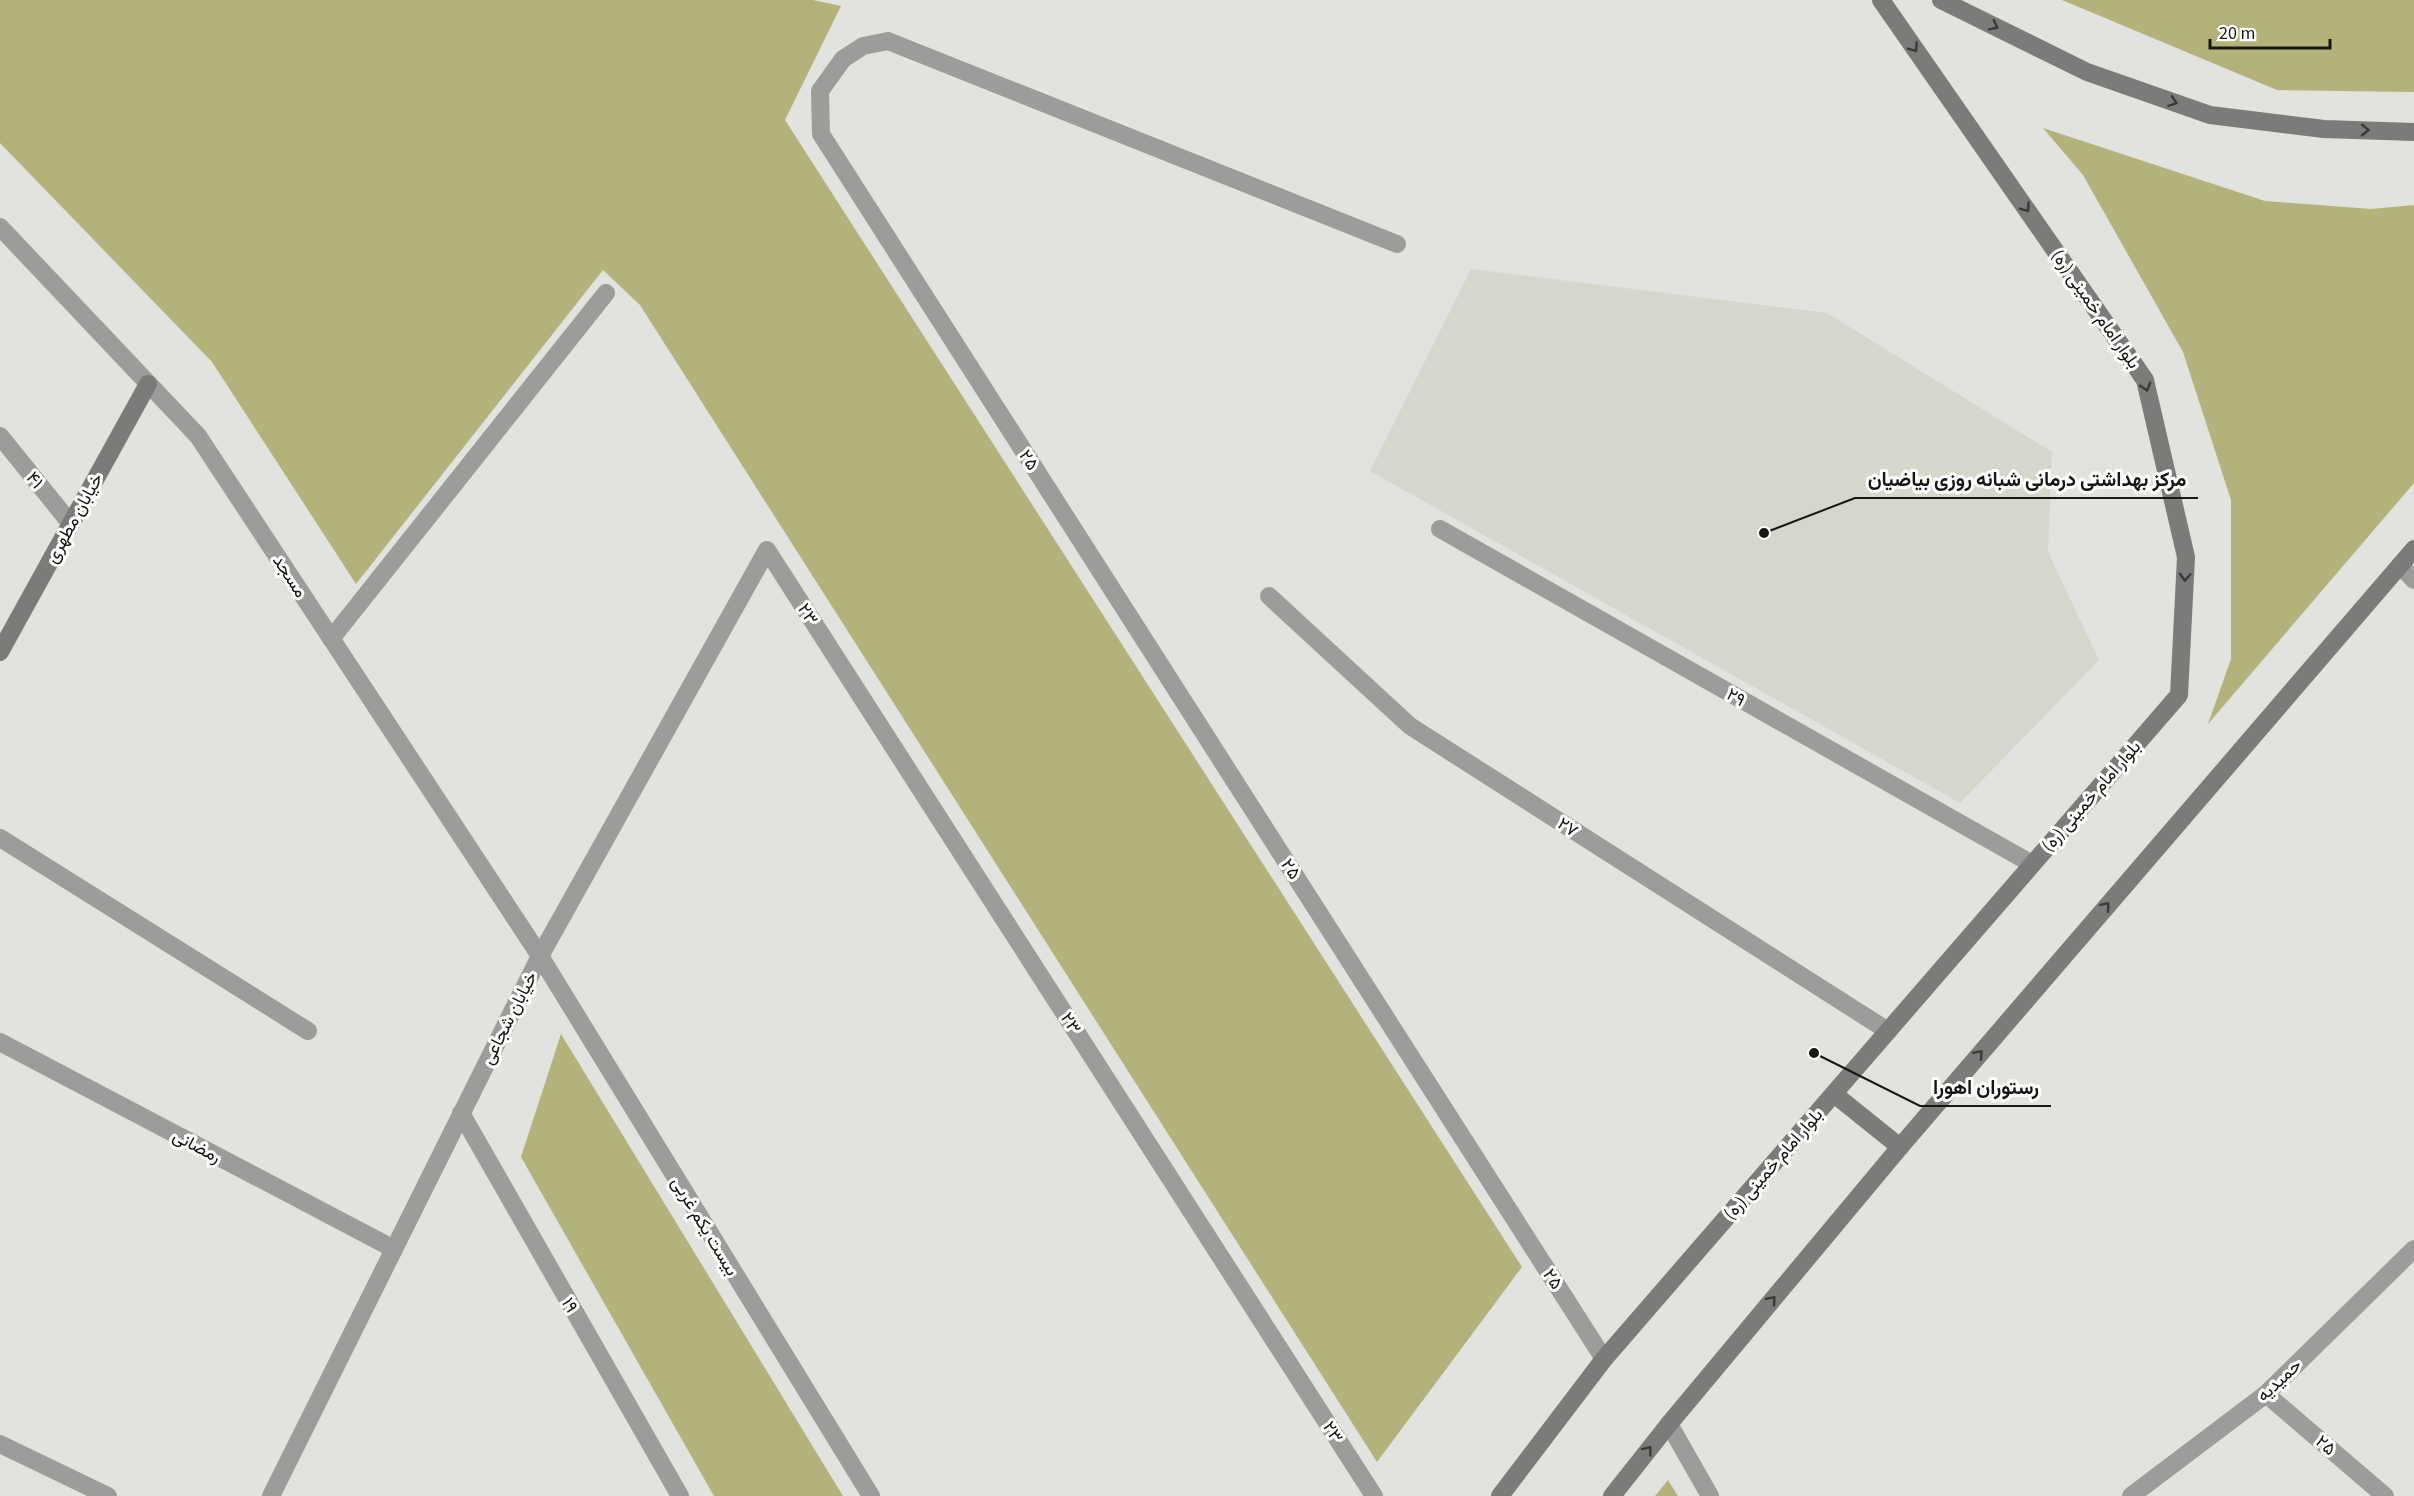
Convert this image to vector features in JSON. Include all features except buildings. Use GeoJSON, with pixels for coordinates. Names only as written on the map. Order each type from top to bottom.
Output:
{"type":"FeatureCollection","features":[{"type":"Feature","properties":{"kind":"main road","name":"بلوار امام خمینی (ره)"},"geometry":{"type":"LineString","coordinates":[[1500,1496],[1604,1359],[2179,695],[2186,556],[2145,380],[1881,0]]}},
{"type":"Feature","properties":{"kind":"main road"},"geometry":{"type":"LineString","coordinates":[[1941,0],[2087,72],[2210,115],[2324,129],[2414,132]]}},
{"type":"Feature","properties":{"kind":"main road","name":"خیابان مطهری"},"geometry":{"type":"LineString","coordinates":[[0,652],[5,630],[71,524],[148,384]]}},
{"type":"Feature","properties":{"kind":"main road"},"geometry":{"type":"LineString","coordinates":[[1612,1496],[1669,1424],[1900,1147],[2414,549]]}},
{"type":"Feature","properties":{"kind":"main road"},"geometry":{"type":"LineString","coordinates":[[1834,1094],[1900,1147]]}},
{"type":"Feature","properties":{"kind":"street","name":"۲۵"},"geometry":{"type":"LineString","coordinates":[[1396,244],[888,40],[863,46],[843,59],[820,91],[821,134],[1604,1359]]}},
{"type":"Feature","properties":{"kind":"street","name":"مسجد"},"geometry":{"type":"LineString","coordinates":[[0,227],[198,436],[540,956]]}},
{"type":"Feature","properties":{"kind":"street"},"geometry":{"type":"LineString","coordinates":[[331,639],[606,293]]}},
{"type":"Feature","properties":{"kind":"street","name":"۴۱"},"geometry":{"type":"LineString","coordinates":[[0,436],[71,524]]}},
{"type":"Feature","properties":{"kind":"street","name":"۲۹"},"geometry":{"type":"LineString","coordinates":[[1440,529],[2032,864]]}},
{"type":"Feature","properties":{"kind":"street","name":"خیابان شجاعی"},"geometry":{"type":"LineString","coordinates":[[271,1496],[540,956],[767,550]]}},
{"type":"Feature","properties":{"kind":"street","name":"۲۳"},"geometry":{"type":"LineString","coordinates":[[767,550],[1374,1496]]}},
{"type":"Feature","properties":{"kind":"street"},"geometry":{"type":"LineString","coordinates":[[2400,565],[2414,580]]}},
{"type":"Feature","properties":{"kind":"street","name":"۲۷"},"geometry":{"type":"LineString","coordinates":[[1269,596],[1410,726],[1888,1031]]}},
{"type":"Feature","properties":{"kind":"street"},"geometry":{"type":"LineString","coordinates":[[0,838],[308,1031]]}},
{"type":"Feature","properties":{"kind":"street","name":"بیست یکم غربی"},"geometry":{"type":"LineString","coordinates":[[540,956],[871,1496]]}},
{"type":"Feature","properties":{"kind":"street","name":"رمضانی"},"geometry":{"type":"LineString","coordinates":[[0,1042],[394,1249]]}},
{"type":"Feature","properties":{"kind":"street","name":"۱۹"},"geometry":{"type":"LineString","coordinates":[[461,1113],[680,1496]]}},
{"type":"Feature","properties":{"kind":"street","name":"حمیدیه"},"geometry":{"type":"LineString","coordinates":[[2131,1496],[2266,1394],[2414,1249]]}},
{"type":"Feature","properties":{"kind":"street","name":"۲۵"},"geometry":{"type":"LineString","coordinates":[[2266,1394],[2385,1496]]}},
{"type":"Feature","properties":{"kind":"street"},"geometry":{"type":"LineString","coordinates":[[1669,1424],[1710,1496]]}},
{"type":"Feature","properties":{"kind":"street"},"geometry":{"type":"LineString","coordinates":[[0,1444],[108,1496]]}},
{"type":"Feature","properties":{"kind":"shaded area"},"geometry":{"type":"Polygon","coordinates":[[[0,0],[813,0],[841,6],[785,120],[1522,1267],[1377,1462],[640,305],[603,270],[356,584],[212,362],[0,143],[0,0]]]}},
{"type":"Feature","properties":{"kind":"shaded area"},"geometry":{"type":"Polygon","coordinates":[[[2062,0],[2414,0],[2414,92],[2277,90],[2062,0]]]}},
{"type":"Feature","properties":{"kind":"shaded area"},"geometry":{"type":"Polygon","coordinates":[[[2043,128],[2265,201],[2371,209],[2414,205],[2414,483],[2208,724],[2231,659],[2231,500],[2183,352],[2083,175],[2043,128]]]}},
{"type":"Feature","properties":{"kind":"shaded area"},"geometry":{"type":"Polygon","coordinates":[[[1471,269],[1827,313],[2052,452],[2048,552],[2099,660],[1960,803],[1370,471],[1471,269]]]}},
{"type":"Feature","properties":{"kind":"shaded area"},"geometry":{"type":"Polygon","coordinates":[[[561,1034],[843,1496],[714,1496],[521,1157],[561,1034]]]}},
{"type":"Feature","properties":{"kind":"shaded area"},"geometry":{"type":"Polygon","coordinates":[[[1668,1480],[1678,1496],[1655,1496],[1668,1480]]]}},
{"type":"Feature","properties":{"kind":"place","name":"مرکز بهداشتی درمانی شبانه روزی بیاضیان"},"geometry":{"type":"Point","coordinates":[1764,533]}},
{"type":"Feature","properties":{"kind":"place","name":"رستوران اهورا"},"geometry":{"type":"Point","coordinates":[1814,1053]}}]}
